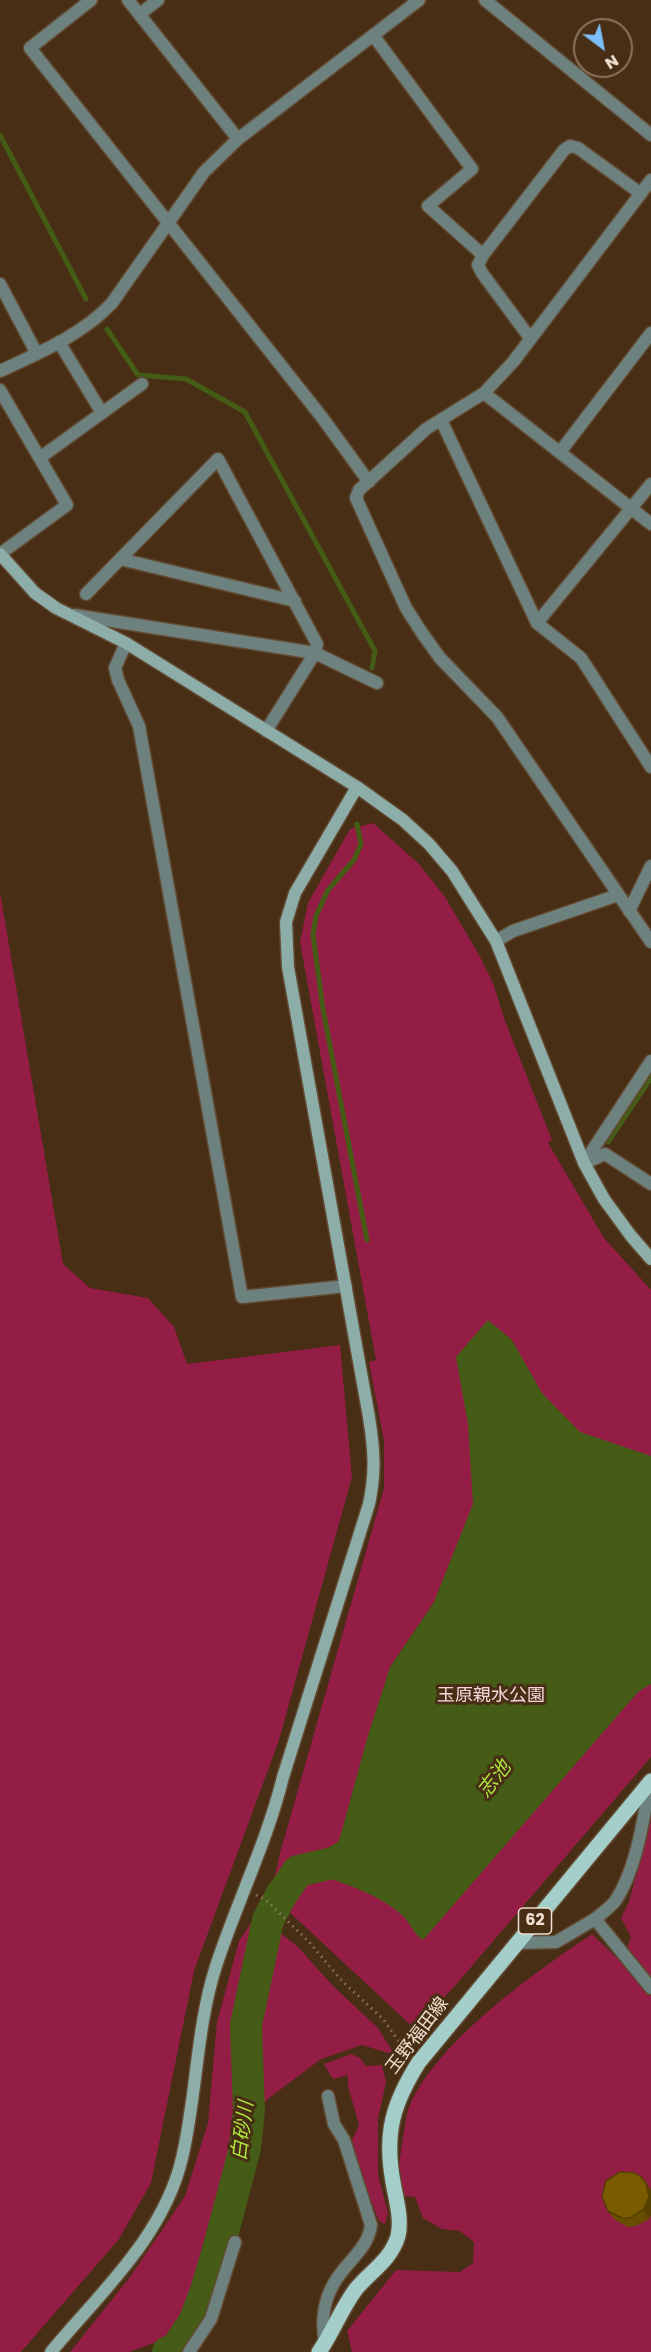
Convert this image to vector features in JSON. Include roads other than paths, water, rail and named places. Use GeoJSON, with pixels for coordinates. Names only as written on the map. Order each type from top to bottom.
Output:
{"type":"FeatureCollection","features":[{"type":"Feature","properties":{"kind":"main road","name":"玉野福田線"},"geometry":{"type":"LineString","coordinates":[[322,2347],[357,2289],[385,2261],[396,2242],[400,2221],[389,2152],[392,2118],[405,2084],[419,2061],[651,1781]]}},
{"type":"Feature","properties":{"kind":"street"},"geometry":{"type":"LineString","coordinates":[[90,0],[30,48],[321,416],[369,482]]}},
{"type":"Feature","properties":{"kind":"street"},"geometry":{"type":"LineString","coordinates":[[128,0],[141,13],[238,139]]}},
{"type":"Feature","properties":{"kind":"street"},"geometry":{"type":"LineString","coordinates":[[141,13],[158,0]]}},
{"type":"Feature","properties":{"kind":"street"},"geometry":{"type":"LineString","coordinates":[[0,371],[86,327],[112,303],[204,172],[238,139],[419,0]]}},
{"type":"Feature","properties":{"kind":"street"},"geometry":{"type":"LineString","coordinates":[[485,0],[651,135]]}},
{"type":"Feature","properties":{"kind":"street"},"geometry":{"type":"LineString","coordinates":[[372,35],[472,169],[428,206],[483,255]]}},
{"type":"Feature","properties":{"kind":"street"},"geometry":{"type":"LineString","coordinates":[[530,338],[482,273],[478,265],[483,255],[564,150],[570,146],[578,148],[640,193]]}},
{"type":"Feature","properties":{"kind":"street"},"geometry":{"type":"LineString","coordinates":[[651,180],[513,362],[484,393],[426,429],[359,490],[356,498],[406,608],[440,658],[497,717],[651,942]]}},
{"type":"Feature","properties":{"kind":"street"},"geometry":{"type":"LineString","coordinates":[[0,284],[37,354]]}},
{"type":"Feature","properties":{"kind":"street"},"geometry":{"type":"LineString","coordinates":[[560,452],[651,333]]}},
{"type":"Feature","properties":{"kind":"street"},"geometry":{"type":"LineString","coordinates":[[59,342],[102,413]]}},
{"type":"Feature","properties":{"kind":"street"},"geometry":{"type":"LineString","coordinates":[[41,457],[142,384]]}},
{"type":"Feature","properties":{"kind":"street"},"geometry":{"type":"LineString","coordinates":[[0,390],[67,504],[0,554],[35,593],[69,614],[126,643],[357,787],[403,820],[429,844],[452,871],[496,941],[584,1163],[604,1199],[651,1259]]}},
{"type":"Feature","properties":{"kind":"street"},"geometry":{"type":"LineString","coordinates":[[484,393],[651,524]]}},
{"type":"Feature","properties":{"kind":"street"},"geometry":{"type":"LineString","coordinates":[[441,420],[537,623],[581,658],[651,767]]}},
{"type":"Feature","properties":{"kind":"street"},"geometry":{"type":"LineString","coordinates":[[86,594],[218,459],[318,644],[315,653],[266,730]]}},
{"type":"Feature","properties":{"kind":"street"},"geometry":{"type":"LineString","coordinates":[[537,623],[651,484]]}},
{"type":"Feature","properties":{"kind":"street"},"geometry":{"type":"LineString","coordinates":[[120,559],[295,601]]}},
{"type":"Feature","properties":{"kind":"street"},"geometry":{"type":"LineString","coordinates":[[69,614],[315,653],[377,683]]}},
{"type":"Feature","properties":{"kind":"street"},"geometry":{"type":"LineString","coordinates":[[126,643],[115,668],[139,726],[242,1297],[346,1286]]}},
{"type":"Feature","properties":{"kind":"street"},"geometry":{"type":"LineString","coordinates":[[51,2352],[141,2245],[171,2190],[182,2158],[205,2012],[216,1966],[275,1808],[286,1766],[369,1504],[375,1466],[374,1444],[288,967],[285,937],[287,915],[295,893],[357,787]]}},
{"type":"Feature","properties":{"kind":"street"},"geometry":{"type":"LineString","coordinates":[[629,911],[651,866]]}},
{"type":"Feature","properties":{"kind":"street"},"geometry":{"type":"LineString","coordinates":[[496,941],[513,931],[618,895]]}},
{"type":"Feature","properties":{"kind":"street"},"geometry":{"type":"LineString","coordinates":[[584,1163],[648,1075],[651,1061]]}},
{"type":"Feature","properties":{"kind":"street"},"geometry":{"type":"LineString","coordinates":[[584,1163],[605,1154],[651,1184]]}},
{"type":"Feature","properties":{"kind":"street"},"geometry":{"type":"LineString","coordinates":[[516,1943],[556,1942],[595,1919],[615,1901],[626,1878],[640,1837],[651,1781]]}},
{"type":"Feature","properties":{"kind":"street"},"geometry":{"type":"LineString","coordinates":[[595,1919],[651,1988]]}},
{"type":"Feature","properties":{"kind":"street"},"geometry":{"type":"LineString","coordinates":[[322,2347],[322,2314],[326,2300],[336,2279],[362,2249],[369,2236],[371,2225],[344,2140],[334,2124],[328,2096]]}},
{"type":"Feature","properties":{"kind":"street"},"geometry":{"type":"LineString","coordinates":[[189,2352],[211,2319],[235,2242]]}},
{"type":"Feature","properties":{"kind":"water","name":"志池"},"geometry":{"type":"Polygon","coordinates":[[[488,1320],[512,1340],[542,1393],[580,1432],[651,1456],[651,1684],[638,1692],[423,1940],[402,1915],[371,1895],[314,1873],[305,1877],[291,1872],[339,1841],[367,1739],[390,1667],[434,1602],[473,1504],[468,1424],[456,1357],[488,1320]]]}},
{"type":"Feature","properties":{"kind":"waterway"},"geometry":{"type":"LineString","coordinates":[[0,135],[86,299]]}},
{"type":"Feature","properties":{"kind":"waterway"},"geometry":{"type":"LineString","coordinates":[[107,329],[138,375],[186,379],[245,412],[375,651],[372,668]]}},
{"type":"Feature","properties":{"kind":"waterway"},"geometry":{"type":"LineString","coordinates":[[357,824],[361,844],[354,860],[328,890],[316,916],[313,935],[323,1009],[367,1240]]}},
{"type":"Feature","properties":{"kind":"waterway"},"geometry":{"type":"LineString","coordinates":[[608,1142],[651,1078]]}},
{"type":"Feature","properties":{"kind":"waterway","name":"白砂川"},"geometry":{"type":"LineString","coordinates":[[168,2352],[176,2349],[194,2322],[206,2291],[245,2148],[249,2110],[246,2025],[268,1920],[298,1871],[337,1862]]}},
{"type":"Feature","properties":{"kind":"park label","name":"玉原親水公園"},"geometry":{"type":"Point","coordinates":[491,1696]}}]}
